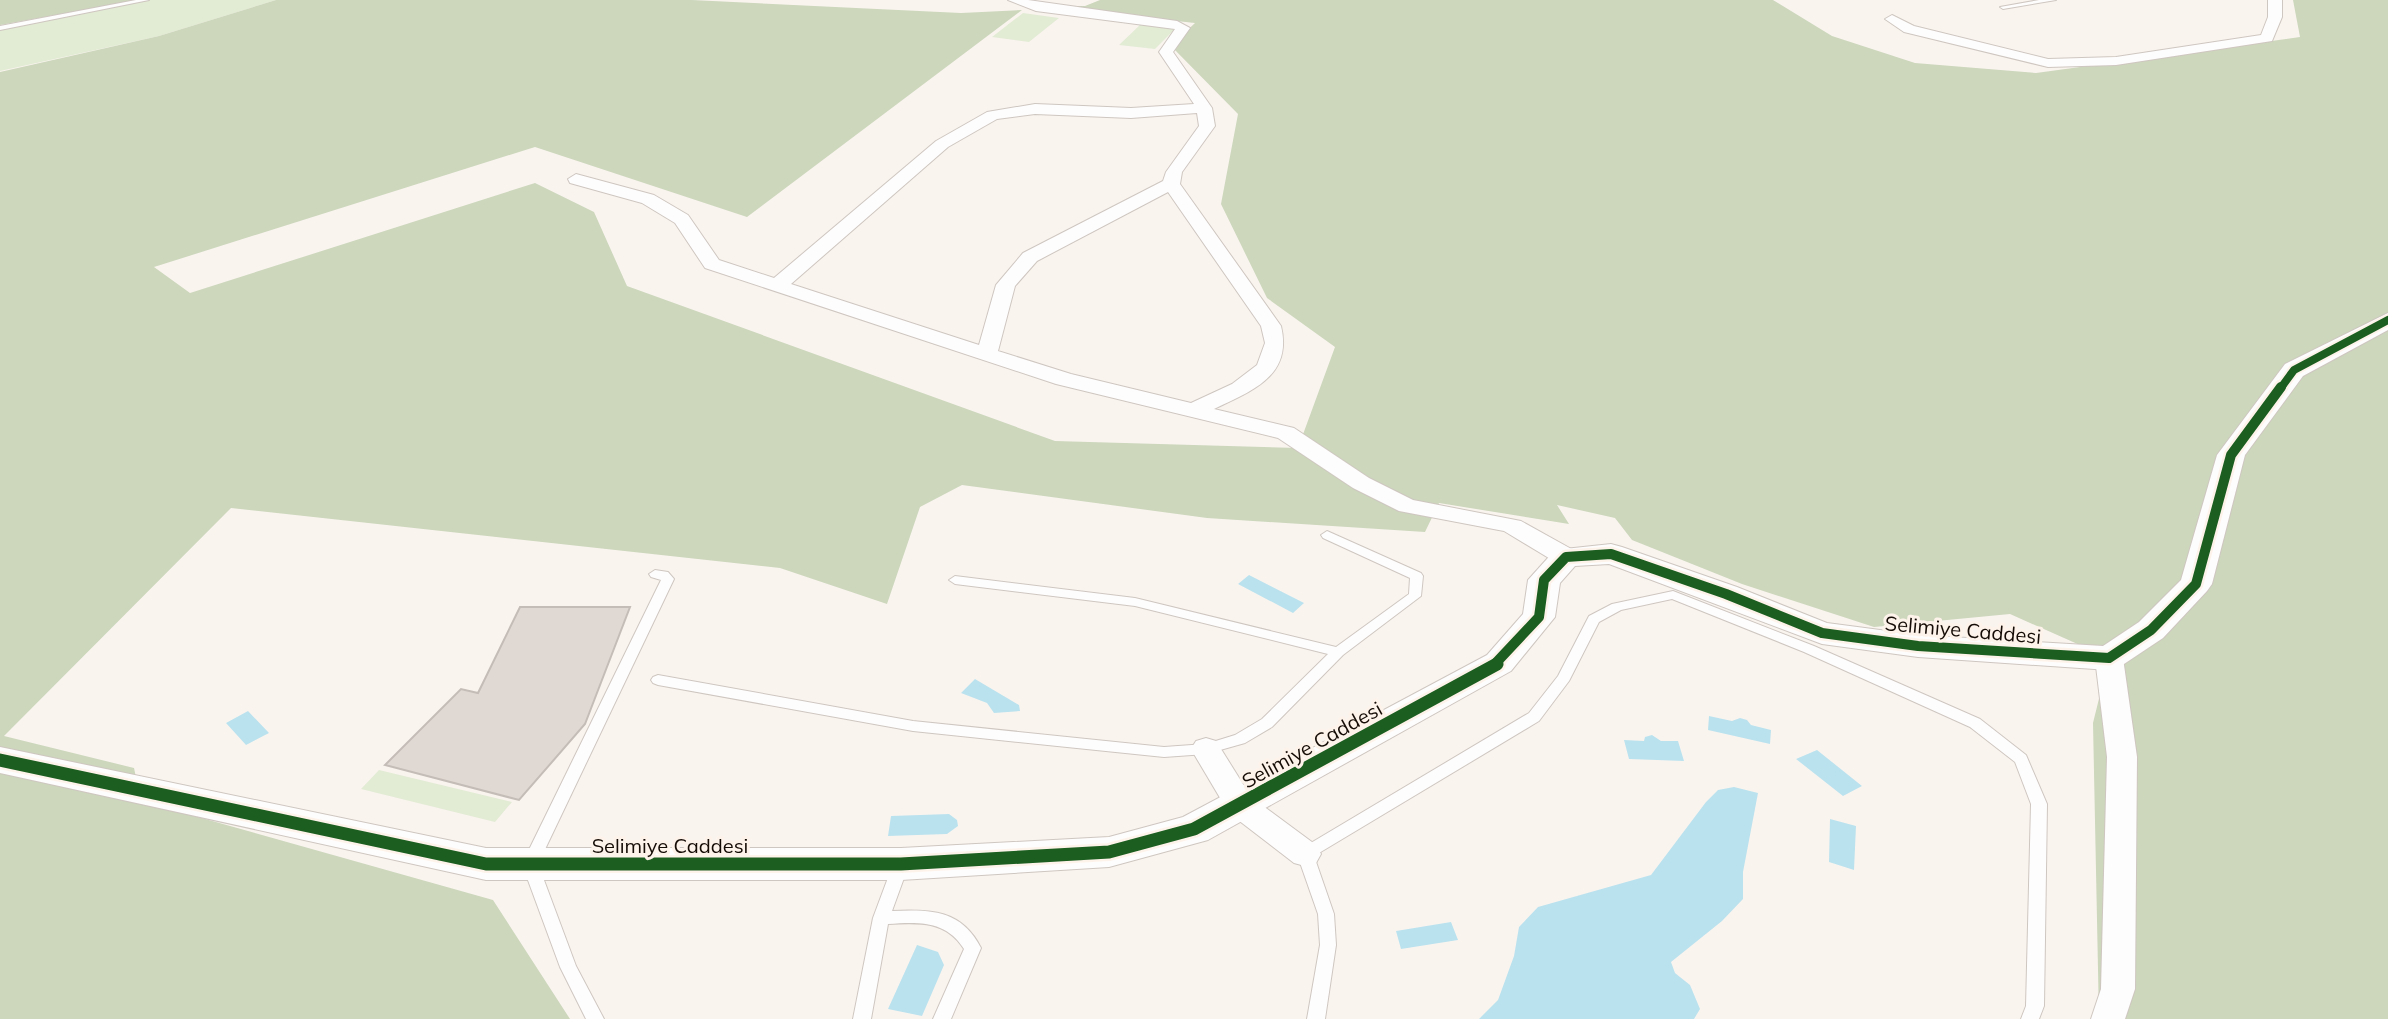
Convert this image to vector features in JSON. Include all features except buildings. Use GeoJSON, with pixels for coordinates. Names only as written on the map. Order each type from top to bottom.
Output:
{"type":"FeatureCollection","features":[{"type":"Feature","properties":{"kind":"street"},"geometry":{"type":"LineString","coordinates":[[987,353],[1006,285],[1030,257],[1171,184],[1174,172],[1207,126],[1204,108],[1168,57],[1167,47],[1183,30],[1182,26],[1036,7],[1015,0]]}},
{"type":"Feature","properties":{"kind":"street"},"geometry":{"type":"LineString","coordinates":[[1892,19],[1909,29],[2033,60],[2081,64],[2267,38],[2275,17],[2275,0]]}},
{"type":"Feature","properties":{"kind":"street"},"geometry":{"type":"LineString","coordinates":[[779,284],[942,144],[993,115],[1035,109],[1131,113],[1204,108]]}},
{"type":"Feature","properties":{"kind":"street"},"geometry":{"type":"LineString","coordinates":[[576,179],[648,199],[682,219],[712,264],[1064,379],[1286,433],[1361,483],[1407,506],[1512,526],[1566,557]]}},
{"type":"Feature","properties":{"kind":"street"},"geometry":{"type":"LineString","coordinates":[[1171,184],[1271,326],[1276,340],[1276,352],[1268,367],[1255,379],[1195,410]]}},
{"type":"Feature","properties":{"kind":"street"},"geometry":{"type":"LineString","coordinates":[[2108,1019],[2118,989],[2122,757],[2109,658],[2151,630],[2196,584],[2231,455],[2294,370],[2388,320]]}},
{"type":"Feature","properties":{"kind":"street","name":"Selimiye Caddesi"},"geometry":{"type":"LineString","coordinates":[[0,760],[486,864],[901,864],[1109,852],[1194,829],[1499,663],[1539,617],[1544,580],[1566,557],[1611,554],[1726,594],[1822,633],[1918,646],[2109,658]]}},
{"type":"Feature","properties":{"kind":"street"},"geometry":{"type":"LineString","coordinates":[[1206,749],[1240,805],[1305,854]]}},
{"type":"Feature","properties":{"kind":"lane"},"geometry":{"type":"LineString","coordinates":[[0,28],[146,0]]}},
{"type":"Feature","properties":{"kind":"lane"},"geometry":{"type":"LineString","coordinates":[[2003,7],[2053,0]]}},
{"type":"Feature","properties":{"kind":"lane"},"geometry":{"type":"LineString","coordinates":[[658,680],[913,726],[1164,752],[1206,749],[1240,739],[1267,723],[1338,652],[1415,596],[1417,576],[1327,535]]}},
{"type":"Feature","properties":{"kind":"lane"},"geometry":{"type":"LineString","coordinates":[[595,1019],[568,967],[530,864],[668,579],[655,574]]}},
{"type":"Feature","properties":{"kind":"lane"},"geometry":{"type":"LineString","coordinates":[[955,580],[1135,602],[1338,652]]}},
{"type":"Feature","properties":{"kind":"lane"},"geometry":{"type":"LineString","coordinates":[[1316,1019],[1328,945],[1326,914],[1305,854],[1534,717],[1564,678],[1594,619],[1617,607],[1673,595],[1809,649],[1975,723],[2021,759],[2039,804],[2035,1006],[2030,1019]]}},
{"type":"Feature","properties":{"kind":"lane"},"geometry":{"type":"LineString","coordinates":[[862,1019],[881,918],[901,864]]}},
{"type":"Feature","properties":{"kind":"lane"},"geometry":{"type":"LineString","coordinates":[[881,918],[941,918],[955,924],[966,934],[973,948],[942,1019]]}},
{"type":"Feature","properties":{"kind":"green space"},"geometry":{"type":"Polygon","coordinates":[[[0,0],[138,0],[0,25],[0,0]]]}},
{"type":"Feature","properties":{"kind":"green space"},"geometry":{"type":"Polygon","coordinates":[[[138,0],[276,0],[159,36],[0,71],[0,25],[138,0]]]}},
{"type":"Feature","properties":{"kind":"green space"},"geometry":{"type":"Polygon","coordinates":[[[276,0],[692,0],[961,13],[1022,10],[747,217],[535,147],[154,267],[190,293],[535,183],[594,212],[627,286],[1055,441],[1298,448],[1335,347],[1267,298],[1221,204],[1238,114],[1171,46],[1195,23],[1038,6],[1085,6],[1100,0],[1773,0],[1832,36],[1915,63],[2036,73],[2300,37],[2293,0],[2388,0],[2388,1019],[2099,1019],[2093,723],[2109,658],[2010,614],[1874,627],[1742,584],[1632,540],[1615,518],[1557,505],[1569,524],[1439,503],[1425,532],[1207,518],[962,485],[920,507],[887,604],[780,568],[231,508],[4,736],[134,768],[141,801],[493,900],[570,1019],[0,1019],[0,72],[159,36],[276,0]]]}},
{"type":"Feature","properties":{"kind":"green space"},"geometry":{"type":"Polygon","coordinates":[[[1023,13],[1059,18],[1029,42],[992,37],[1023,13]]]}},
{"type":"Feature","properties":{"kind":"green space"},"geometry":{"type":"Polygon","coordinates":[[[1142,23],[1177,27],[1155,49],[1119,45],[1142,23]]]}},
{"type":"Feature","properties":{"kind":"green space"},"geometry":{"type":"Polygon","coordinates":[[[379,770],[512,802],[495,822],[361,789],[379,770]]]}},
{"type":"Feature","properties":{"kind":"water"},"geometry":{"type":"Polygon","coordinates":[[[1249,575],[1304,603],[1293,613],[1238,584],[1249,575]]]}},
{"type":"Feature","properties":{"kind":"water"},"geometry":{"type":"Polygon","coordinates":[[[975,679],[1019,705],[1020,711],[994,713],[987,703],[961,693],[975,679]]]}},
{"type":"Feature","properties":{"kind":"water"},"geometry":{"type":"Polygon","coordinates":[[[248,711],[269,733],[246,745],[226,723],[248,711]]]}},
{"type":"Feature","properties":{"kind":"water"},"geometry":{"type":"Polygon","coordinates":[[[1709,716],[1732,721],[1740,718],[1751,725],[1771,730],[1770,744],[1708,730],[1709,716]]]}},
{"type":"Feature","properties":{"kind":"water"},"geometry":{"type":"Polygon","coordinates":[[[1652,735],[1661,741],[1678,741],[1684,761],[1629,759],[1624,740],[1644,741],[1645,737],[1652,735]]]}},
{"type":"Feature","properties":{"kind":"water"},"geometry":{"type":"Polygon","coordinates":[[[1817,750],[1862,786],[1843,796],[1796,759],[1817,750]]]}},
{"type":"Feature","properties":{"kind":"water"},"geometry":{"type":"Polygon","coordinates":[[[1734,787],[1758,793],[1743,872],[1743,899],[1722,921],[1671,962],[1675,973],[1690,985],[1700,1009],[1694,1019],[1479,1019],[1498,1000],[1514,956],[1519,927],[1538,907],[1651,875],[1706,802],[1718,790],[1734,787]]]}},
{"type":"Feature","properties":{"kind":"water"},"geometry":{"type":"Polygon","coordinates":[[[949,814],[957,820],[958,826],[947,834],[888,836],[891,816],[949,814]]]}},
{"type":"Feature","properties":{"kind":"water"},"geometry":{"type":"Polygon","coordinates":[[[1830,819],[1856,826],[1854,870],[1829,862],[1830,819]]]}},
{"type":"Feature","properties":{"kind":"water"},"geometry":{"type":"Polygon","coordinates":[[[1451,922],[1458,940],[1401,949],[1396,931],[1451,922]]]}},
{"type":"Feature","properties":{"kind":"water"},"geometry":{"type":"Polygon","coordinates":[[[917,945],[938,952],[944,965],[922,1016],[888,1009],[917,945]]]}},
{"type":"Feature","properties":{"kind":"cycle path"},"geometry":{"type":"LineString","coordinates":[[0,760],[486,864],[901,864],[1109,852],[1194,829],[1499,663],[1539,617],[1544,580],[1566,557],[1611,554],[1726,594],[1822,633],[1918,646],[2109,658],[2151,630],[2196,584],[2231,455],[2294,370],[2388,320]]}}]}
